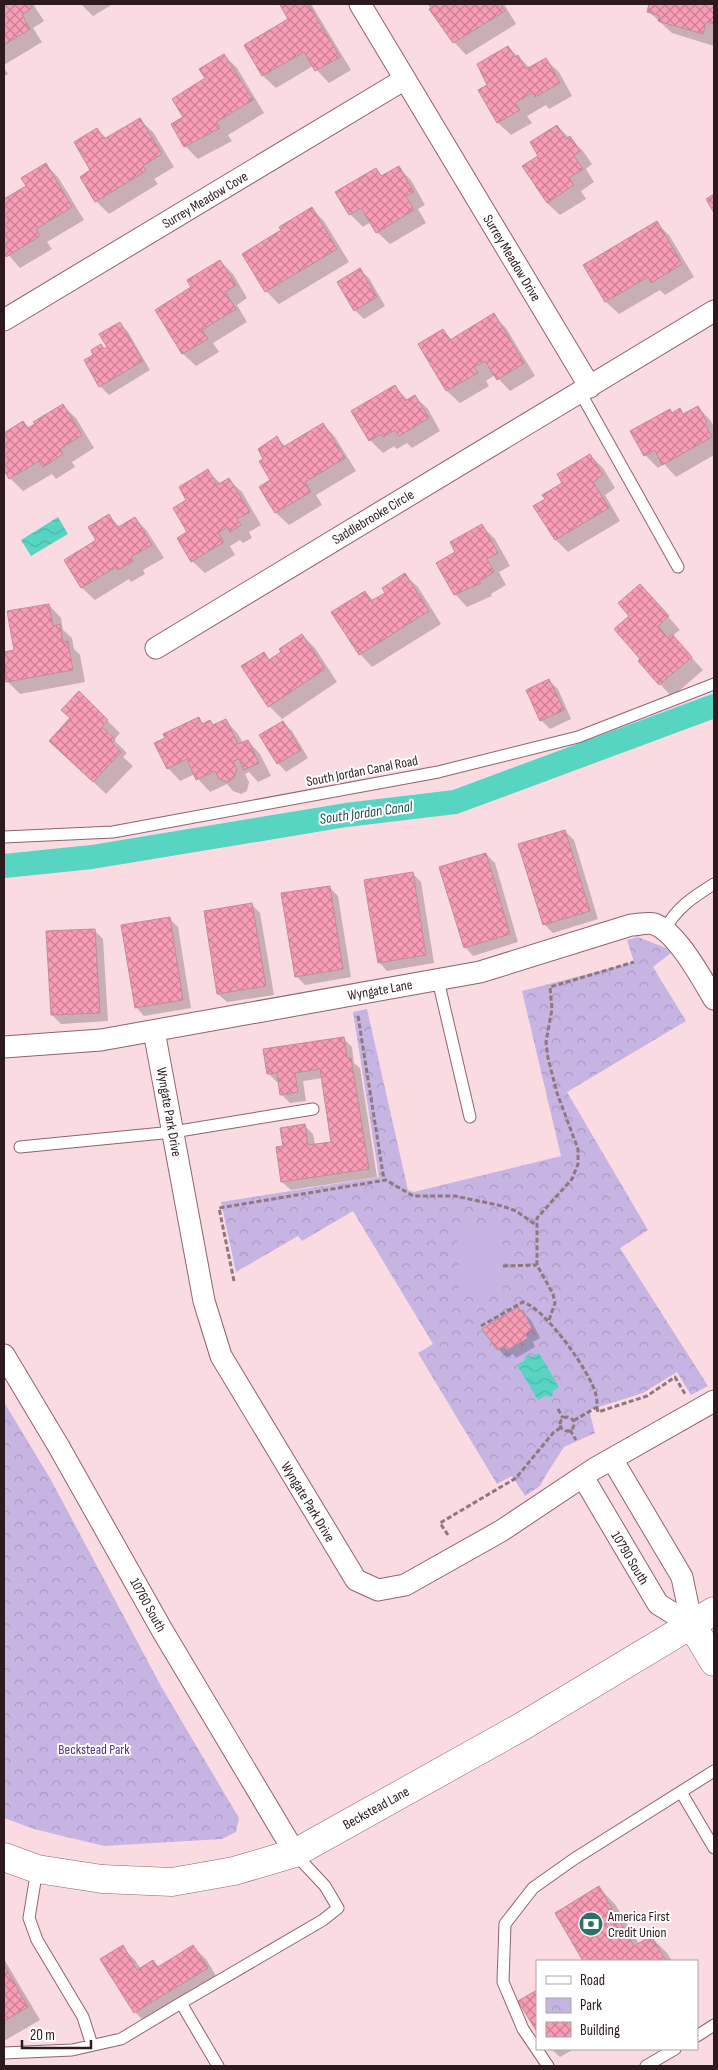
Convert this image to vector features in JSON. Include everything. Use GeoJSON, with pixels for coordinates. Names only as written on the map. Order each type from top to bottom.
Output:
{"type":"FeatureCollection","features":[{"type":"Feature","properties":{"kind":"street","name":"Surrey Meadow Drive"},"geometry":{"type":"LineString","coordinates":[[360,4],[585,390]]}},
{"type":"Feature","properties":{"kind":"street","name":"Surrey Meadow Cove"},"geometry":{"type":"LineString","coordinates":[[4,320],[405,79]]}},
{"type":"Feature","properties":{"kind":"street"},"geometry":{"type":"LineString","coordinates":[[585,390],[714,311]]}},
{"type":"Feature","properties":{"kind":"street","name":"Saddlebrooke Circle"},"geometry":{"type":"LineString","coordinates":[[156,648],[585,390]]}},
{"type":"Feature","properties":{"kind":"street","name":"Wyngate Lane"},"geometry":{"type":"LineString","coordinates":[[4,1047],[101,1040],[480,972],[631,925],[653,924],[664,930]]}},
{"type":"Feature","properties":{"kind":"street"},"geometry":{"type":"LineString","coordinates":[[664,930],[672,936],[692,961],[714,999]]}},
{"type":"Feature","properties":{"kind":"street","name":"Wyngate Park Drive"},"geometry":{"type":"LineString","coordinates":[[154,1031],[204,1301],[221,1356],[356,1580],[378,1590],[405,1585],[501,1531],[612,1459],[714,1401]]}},
{"type":"Feature","properties":{"kind":"street","name":"10760 South"},"geometry":{"type":"LineString","coordinates":[[4,1355],[64,1455],[162,1630],[295,1853]]}},
{"type":"Feature","properties":{"kind":"street","name":"10790 South"},"geometry":{"type":"LineString","coordinates":[[612,1459],[682,1577],[703,1618],[714,1662]]}},
{"type":"Feature","properties":{"kind":"street","name":"10790 South"},"geometry":{"type":"LineString","coordinates":[[583,1477],[658,1604],[703,1618]]}},
{"type":"Feature","properties":{"kind":"street","name":"Beckstead Lane"},"geometry":{"type":"LineString","coordinates":[[4,1857],[37,1868],[102,1878],[172,1882],[234,1871],[295,1853],[521,1727],[703,1618]]}},
{"type":"Feature","properties":{"kind":"lane"},"geometry":{"type":"LineString","coordinates":[[585,390],[678,567]]}},
{"type":"Feature","properties":{"kind":"lane","name":"South Jordan Canal Road"},"geometry":{"type":"LineString","coordinates":[[4,837],[114,832],[438,772],[578,736],[714,684]]}},
{"type":"Feature","properties":{"kind":"lane"},"geometry":{"type":"LineString","coordinates":[[664,930],[677,910],[714,884]]}},
{"type":"Feature","properties":{"kind":"lane"},"geometry":{"type":"LineString","coordinates":[[438,980],[470,1118]]}},
{"type":"Feature","properties":{"kind":"lane"},"geometry":{"type":"LineString","coordinates":[[20,1147],[173,1132],[313,1109]]}},
{"type":"Feature","properties":{"kind":"lane"},"geometry":{"type":"LineString","coordinates":[[536,2048],[523,2029],[503,1982],[505,1924],[533,1888],[574,1859],[714,1771]]}},
{"type":"Feature","properties":{"kind":"lane"},"geometry":{"type":"LineString","coordinates":[[681,1792],[714,1848]]}},
{"type":"Feature","properties":{"kind":"lane"},"geometry":{"type":"LineString","coordinates":[[4,2053],[72,2050],[121,2039],[323,1920],[338,1908],[325,1886],[295,1853]]}},
{"type":"Feature","properties":{"kind":"lane"},"geometry":{"type":"LineString","coordinates":[[37,1868],[29,1918],[37,1940],[83,2018],[92,2045]]}},
{"type":"Feature","properties":{"kind":"lane"},"geometry":{"type":"LineString","coordinates":[[181,2003],[218,2066]]}},
{"type":"Feature","properties":{"kind":"lane"},"geometry":{"type":"LineString","coordinates":[[698,2035],[714,2026]]}},
{"type":"Feature","properties":{"kind":"lane"},"geometry":{"type":"LineString","coordinates":[[537,2050],[548,2066]]}},
{"type":"Feature","properties":{"kind":"lane"},"geometry":{"type":"LineString","coordinates":[[646,2066],[673,2050]]}},
{"type":"Feature","properties":{"kind":"path"},"geometry":{"type":"LineString","coordinates":[[549,1320],[555,1303],[553,1294],[537,1265],[537,1218],[572,1179],[578,1164],[578,1149],[557,1093],[548,1058],[546,1042],[552,1010],[550,987],[634,962]]}},
{"type":"Feature","properties":{"kind":"path"},"geometry":{"type":"LineString","coordinates":[[358,1015],[384,1180]]}},
{"type":"Feature","properties":{"kind":"path"},"geometry":{"type":"LineString","coordinates":[[234,1281],[219,1208],[386,1180],[413,1196],[455,1196],[502,1206],[516,1211],[536,1225]]}},
{"type":"Feature","properties":{"kind":"path"},"geometry":{"type":"LineString","coordinates":[[503,1266],[537,1265]]}},
{"type":"Feature","properties":{"kind":"path"},"geometry":{"type":"LineString","coordinates":[[481,1326],[523,1302],[528,1304],[549,1320],[574,1354],[596,1396],[598,1412],[647,1396],[675,1377],[687,1396]]}},
{"type":"Feature","properties":{"kind":"path"},"geometry":{"type":"LineString","coordinates":[[573,1420],[597,1407]]}},
{"type":"Feature","properties":{"kind":"path"},"geometry":{"type":"LineString","coordinates":[[558,1408],[563,1418]]}},
{"type":"Feature","properties":{"kind":"path"},"geometry":{"type":"LineString","coordinates":[[568,1416],[573,1420],[574,1426],[570,1430],[564,1431],[560,1428],[559,1423],[563,1418],[568,1416]]}},
{"type":"Feature","properties":{"kind":"path"},"geometry":{"type":"LineString","coordinates":[[449,1538],[440,1523],[516,1478],[553,1433],[560,1428]]}},
{"type":"Feature","properties":{"kind":"path"},"geometry":{"type":"LineString","coordinates":[[570,1430],[576,1440]]}},
{"type":"Feature","properties":{"kind":"green space"},"geometry":{"type":"Polygon","coordinates":[[[638,937],[666,948],[671,953],[653,967],[686,1021],[567,1092],[648,1230],[620,1248],[708,1386],[691,1395],[677,1372],[643,1393],[589,1410],[595,1433],[564,1447],[540,1486],[525,1496],[512,1476],[497,1484],[418,1353],[433,1344],[353,1211],[302,1241],[298,1236],[236,1272],[221,1202],[379,1177],[353,1012],[367,1009],[408,1190],[414,1192],[561,1156],[522,991],[634,962],[627,940],[638,937]]]}},
{"type":"Feature","properties":{"kind":"green space"},"geometry":{"type":"Polygon","coordinates":[[[502,1227],[503,1290],[459,1291],[457,1228],[502,1227]]]}},
{"type":"Feature","properties":{"kind":"green space","name":"Beckstead Park"},"geometry":{"type":"Polygon","coordinates":[[[4,1402],[51,1480],[162,1688],[239,1818],[236,1832],[222,1839],[104,1846],[34,1829],[4,1818],[4,1402]]]}},
{"type":"Feature","properties":{"kind":"water"},"geometry":{"type":"Polygon","coordinates":[[[58,517],[68,534],[31,556],[21,540],[58,517]]]}},
{"type":"Feature","properties":{"kind":"water"},"geometry":{"type":"Polygon","coordinates":[[[539,1353],[559,1387],[553,1391],[552,1397],[545,1396],[538,1400],[517,1365],[524,1361],[526,1355],[532,1357],[539,1353]]]}},
{"type":"Feature","properties":{"kind":"building"},"geometry":{"type":"Polygon","coordinates":[[[4,4],[30,4],[32,8],[22,15],[30,29],[4,45],[4,4]]]}},
{"type":"Feature","properties":{"kind":"building"},"geometry":{"type":"Polygon","coordinates":[[[308,4],[340,57],[315,71],[304,52],[262,76],[244,45],[288,19],[280,5],[308,4]]]}},
{"type":"Feature","properties":{"kind":"building"},"geometry":{"type":"Polygon","coordinates":[[[429,4],[500,4],[505,11],[453,43],[429,9],[431,8],[429,4]]]}},
{"type":"Feature","properties":{"kind":"building"},"geometry":{"type":"Polygon","coordinates":[[[649,4],[714,4],[714,24],[706,22],[703,34],[658,21],[660,16],[647,12],[649,4]]]}},
{"type":"Feature","properties":{"kind":"building"},"geometry":{"type":"Polygon","coordinates":[[[508,46],[515,57],[518,55],[526,69],[546,58],[560,83],[535,97],[533,92],[515,103],[520,110],[497,123],[478,90],[487,85],[477,64],[508,46]]]}},
{"type":"Feature","properties":{"kind":"building"},"geometry":{"type":"Polygon","coordinates":[[[224,54],[253,100],[216,122],[220,128],[184,147],[171,124],[183,117],[172,99],[205,78],[199,69],[224,54]]]}},
{"type":"Feature","properties":{"kind":"building"},"geometry":{"type":"Polygon","coordinates":[[[140,118],[162,154],[143,166],[146,171],[95,202],[80,177],[90,170],[74,142],[97,128],[104,139],[140,118]]]}},
{"type":"Feature","properties":{"kind":"building"},"geometry":{"type":"Polygon","coordinates":[[[557,125],[566,139],[570,136],[580,151],[574,156],[583,169],[569,178],[574,185],[547,203],[522,166],[538,156],[530,142],[557,125]]]}},
{"type":"Feature","properties":{"kind":"building"},"geometry":{"type":"Polygon","coordinates":[[[46,163],[72,207],[36,229],[40,236],[6,257],[4,252],[4,199],[26,186],[21,178],[46,163]]]}},
{"type":"Feature","properties":{"kind":"building"},"geometry":{"type":"Polygon","coordinates":[[[399,166],[414,192],[406,196],[414,210],[376,233],[361,208],[349,215],[335,192],[376,168],[381,176],[399,166]]]}},
{"type":"Feature","properties":{"kind":"building"},"geometry":{"type":"Polygon","coordinates":[[[714,194],[714,213],[706,199],[714,194]]]}},
{"type":"Feature","properties":{"kind":"building"},"geometry":{"type":"Polygon","coordinates":[[[312,207],[337,249],[265,292],[242,254],[281,230],[279,227],[312,207]]]}},
{"type":"Feature","properties":{"kind":"building"},"geometry":{"type":"Polygon","coordinates":[[[657,221],[682,264],[651,283],[648,277],[605,302],[583,265],[657,221]]]}},
{"type":"Feature","properties":{"kind":"building"},"geometry":{"type":"Polygon","coordinates":[[[220,260],[236,285],[225,292],[236,309],[202,330],[208,339],[182,354],[155,310],[191,287],[187,280],[220,260]]]}},
{"type":"Feature","properties":{"kind":"building"},"geometry":{"type":"Polygon","coordinates":[[[360,268],[377,297],[354,311],[337,282],[360,268]]]}},
{"type":"Feature","properties":{"kind":"building"},"geometry":{"type":"Polygon","coordinates":[[[494,313],[524,363],[497,380],[485,361],[474,367],[478,373],[446,391],[418,344],[443,329],[450,340],[494,313]]]}},
{"type":"Feature","properties":{"kind":"building"},"geometry":{"type":"Polygon","coordinates":[[[120,322],[143,361],[99,387],[84,360],[93,355],[91,350],[101,344],[104,349],[107,347],[99,334],[120,322]]]}},
{"type":"Feature","properties":{"kind":"building"},"geometry":{"type":"Polygon","coordinates":[[[395,385],[405,401],[415,395],[429,418],[399,436],[395,430],[383,437],[381,434],[369,441],[351,411],[395,385]]]}},
{"type":"Feature","properties":{"kind":"building"},"geometry":{"type":"Polygon","coordinates":[[[63,404],[82,435],[60,449],[63,454],[43,467],[39,461],[9,479],[4,470],[4,433],[23,421],[28,428],[35,424],[33,422],[63,404]]]}},
{"type":"Feature","properties":{"kind":"building"},"geometry":{"type":"Polygon","coordinates":[[[698,406],[707,422],[705,424],[712,437],[662,465],[655,450],[644,456],[630,431],[670,409],[672,413],[680,408],[683,414],[698,406]]]}},
{"type":"Feature","properties":{"kind":"building"},"geometry":{"type":"Polygon","coordinates":[[[323,423],[345,458],[305,482],[311,492],[275,513],[259,487],[270,480],[259,461],[263,459],[258,449],[277,436],[283,447],[323,423]]]}},
{"type":"Feature","properties":{"kind":"building"},"geometry":{"type":"Polygon","coordinates":[[[590,454],[603,475],[593,482],[609,508],[555,540],[533,506],[545,499],[542,495],[562,483],[557,474],[590,454]]]}},
{"type":"Feature","properties":{"kind":"building"},"geometry":{"type":"Polygon","coordinates":[[[208,469],[217,485],[229,478],[250,512],[237,519],[241,525],[230,532],[227,527],[218,533],[224,542],[191,562],[177,538],[187,532],[173,508],[186,500],[179,487],[208,469]]]}},
{"type":"Feature","properties":{"kind":"building"},"geometry":{"type":"Polygon","coordinates":[[[109,514],[117,528],[135,517],[152,545],[131,557],[133,561],[118,570],[116,567],[81,588],[64,560],[96,540],[88,527],[109,514]]]}},
{"type":"Feature","properties":{"kind":"building"},"geometry":{"type":"Polygon","coordinates":[[[482,524],[498,553],[487,559],[494,572],[479,581],[481,583],[454,595],[436,563],[455,552],[450,542],[482,524]]]}},
{"type":"Feature","properties":{"kind":"building"},"geometry":{"type":"Polygon","coordinates":[[[405,573],[429,611],[359,655],[331,612],[365,591],[371,601],[385,593],[382,588],[405,573]]]}},
{"type":"Feature","properties":{"kind":"building"},"geometry":{"type":"Polygon","coordinates":[[[640,584],[669,616],[658,626],[668,638],[672,634],[692,657],[659,685],[614,629],[629,616],[618,603],[640,584]]]}},
{"type":"Feature","properties":{"kind":"building"},"geometry":{"type":"Polygon","coordinates":[[[49,604],[53,626],[60,624],[63,642],[68,641],[73,670],[6,682],[4,652],[14,650],[7,611],[49,604]]]}},
{"type":"Feature","properties":{"kind":"building"},"geometry":{"type":"Polygon","coordinates":[[[302,634],[325,669],[268,707],[241,666],[264,652],[269,660],[281,652],[279,649],[302,634]]]}},
{"type":"Feature","properties":{"kind":"building"},"geometry":{"type":"Polygon","coordinates":[[[549,679],[564,710],[540,721],[526,690],[549,679]]]}},
{"type":"Feature","properties":{"kind":"building"},"geometry":{"type":"Polygon","coordinates":[[[79,691],[108,720],[102,727],[115,739],[112,743],[121,752],[93,782],[49,741],[70,718],[61,710],[79,691]]]}},
{"type":"Feature","properties":{"kind":"building"},"geometry":{"type":"Polygon","coordinates":[[[199,717],[202,724],[210,720],[213,725],[226,719],[238,744],[248,740],[259,763],[244,770],[239,759],[233,761],[237,769],[234,778],[227,782],[219,779],[215,771],[196,780],[187,759],[167,769],[154,743],[165,738],[163,734],[199,717]]]}},
{"type":"Feature","properties":{"kind":"building"},"geometry":{"type":"Polygon","coordinates":[[[283,721],[301,750],[277,764],[259,735],[283,721]]]}},
{"type":"Feature","properties":{"kind":"building"},"geometry":{"type":"Polygon","coordinates":[[[565,830],[590,911],[543,925],[518,844],[565,830]]]}},
{"type":"Feature","properties":{"kind":"building"},"geometry":{"type":"Polygon","coordinates":[[[486,853],[510,934],[464,948],[439,867],[486,853]]]}},
{"type":"Feature","properties":{"kind":"building"},"geometry":{"type":"Polygon","coordinates":[[[413,872],[426,955],[378,963],[364,880],[413,872]]]}},
{"type":"Feature","properties":{"kind":"building"},"geometry":{"type":"Polygon","coordinates":[[[330,886],[343,969],[295,977],[281,893],[330,886]]]}},
{"type":"Feature","properties":{"kind":"building"},"geometry":{"type":"Polygon","coordinates":[[[252,903],[266,986],[217,994],[204,911],[252,903]]]}},
{"type":"Feature","properties":{"kind":"building"},"geometry":{"type":"Polygon","coordinates":[[[170,917],[183,1000],[135,1008],[121,925],[170,917]]]}},
{"type":"Feature","properties":{"kind":"building"},"geometry":{"type":"Polygon","coordinates":[[[95,929],[100,1013],[51,1015],[46,931],[95,929]]]}},
{"type":"Feature","properties":{"kind":"building"},"geometry":{"type":"Polygon","coordinates":[[[344,1037],[347,1058],[351,1058],[369,1169],[281,1182],[276,1147],[283,1146],[280,1128],[305,1124],[308,1145],[331,1142],[320,1069],[295,1073],[298,1092],[280,1095],[277,1073],[267,1074],[263,1049],[344,1037]]]}},
{"type":"Feature","properties":{"kind":"building"},"geometry":{"type":"Polygon","coordinates":[[[518,1307],[521,1311],[523,1310],[532,1329],[525,1334],[528,1338],[507,1350],[504,1346],[497,1350],[482,1329],[518,1307]]]}},
{"type":"Feature","properties":{"kind":"building","name":"America First Credit Union"},"geometry":{"type":"Polygon","coordinates":[[[599,1886],[634,1946],[651,1936],[665,1960],[582,1960],[555,1913],[599,1886]]]}},
{"type":"Feature","properties":{"kind":"building"},"geometry":{"type":"Polygon","coordinates":[[[123,1945],[137,1970],[153,1960],[158,1967],[193,1945],[208,1968],[134,2013],[100,1959],[123,1945]]]}},
{"type":"Feature","properties":{"kind":"building"},"geometry":{"type":"Polygon","coordinates":[[[4,1965],[28,2007],[4,2021],[4,1965]]]}},
{"type":"Feature","properties":{"kind":"building"},"geometry":{"type":"Polygon","coordinates":[[[536,1991],[536,2030],[518,2001],[536,1991]]]}},
{"type":"Feature","properties":{"kind":"waterway","name":"South Jordan Canal"},"geometry":{"type":"LineString","coordinates":[[4,866],[92,857],[346,815],[455,802],[714,706]]}},
{"type":"Feature","properties":{"kind":"place","name":"America First Credit Union"},"geometry":{"type":"Point","coordinates":[591,1924]}}]}
